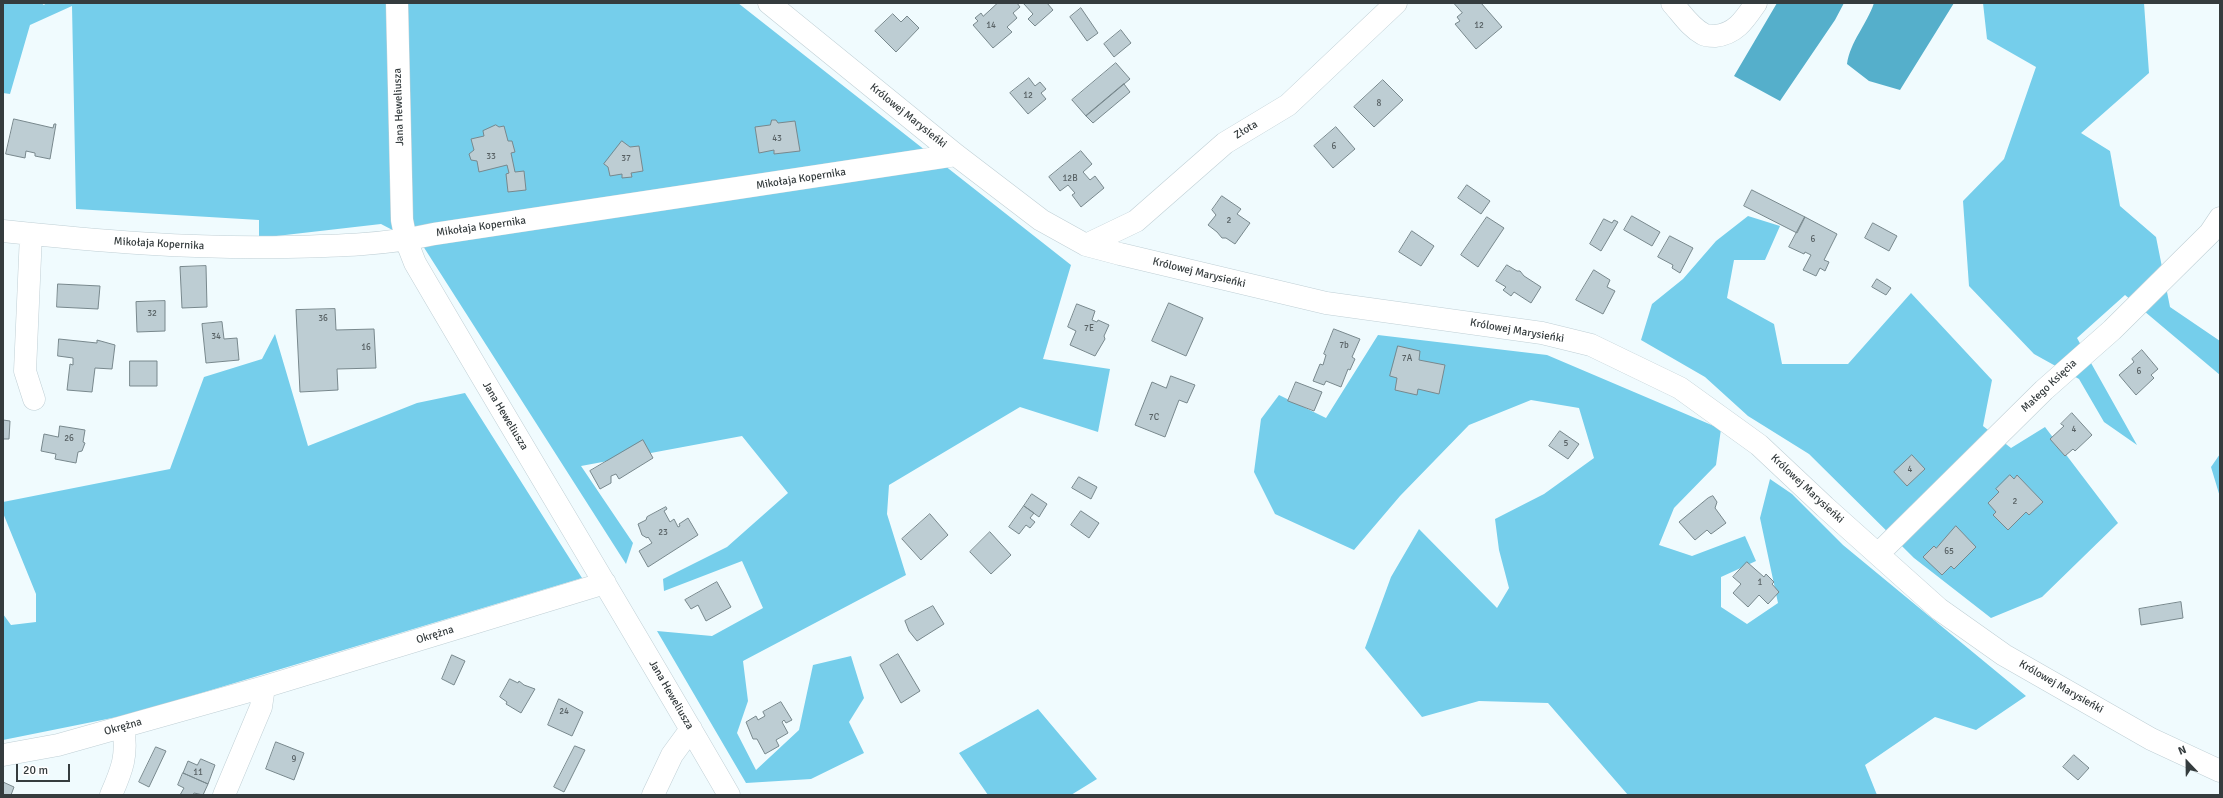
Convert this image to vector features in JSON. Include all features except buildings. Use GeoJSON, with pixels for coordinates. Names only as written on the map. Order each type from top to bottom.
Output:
{"type":"FeatureCollection","features":[{"type":"Feature","properties":{"kind":"street","name":"Jana Heweliusza"},"geometry":{"type":"LineString","coordinates":[[396,3],[402,220],[406,240],[415,263],[729,795]]}},
{"type":"Feature","properties":{"kind":"street","name":"Królowej Marysieńki"},"geometry":{"type":"LineString","coordinates":[[769,3],[956,155],[1041,220],[1086,244],[1120,254],[1326,303],[1542,333],[1591,345],[1680,388],[1760,445],[1939,609],[2004,655],[2151,739],[2220,771]]}},
{"type":"Feature","properties":{"kind":"street"},"geometry":{"type":"LineString","coordinates":[[1672,3],[1693,26],[1704,35],[1712,36],[1722,35],[1736,28],[1756,3]]}},
{"type":"Feature","properties":{"kind":"street","name":"Złota"},"geometry":{"type":"LineString","coordinates":[[1086,244],[1136,221],[1225,143],[1288,104],[1383,7]]}},
{"type":"Feature","properties":{"kind":"street","name":"Mikołaja Kopernika"},"geometry":{"type":"LineString","coordinates":[[3,232],[135,244],[242,248],[346,246],[406,240],[434,234],[956,155]]}},
{"type":"Feature","properties":{"kind":"street","name":"Małego Księcia"},"geometry":{"type":"LineString","coordinates":[[1878,554],[2044,390],[2117,325],[2210,233],[2220,218]]}},
{"type":"Feature","properties":{"kind":"street"},"geometry":{"type":"LineString","coordinates":[[31,234],[25,371],[34,399]]}},
{"type":"Feature","properties":{"kind":"street","name":"Okrężna"},"geometry":{"type":"LineString","coordinates":[[3,755],[58,745],[264,688],[605,583]]}},
{"type":"Feature","properties":{"kind":"street"},"geometry":{"type":"LineString","coordinates":[[224,795],[261,707],[264,688]]}},
{"type":"Feature","properties":{"kind":"street"},"geometry":{"type":"LineString","coordinates":[[111,795],[124,767],[125,741],[123,727]]}},
{"type":"Feature","properties":{"kind":"street"},"geometry":{"type":"LineString","coordinates":[[652,795],[672,755],[691,729]]}},
{"type":"Feature","properties":{"kind":"shaded area"},"geometry":{"type":"Polygon","coordinates":[[[3,3],[41,3],[44,5],[46,3],[738,3],[1071,265],[1043,359],[1110,369],[1098,432],[1020,407],[889,485],[887,514],[906,575],[743,661],[748,701],[737,733],[756,770],[799,730],[813,665],[851,656],[864,698],[849,722],[864,753],[811,779],[746,783],[657,631],[712,636],[763,608],[742,561],[664,591],[663,579],[727,547],[788,493],[742,436],[581,466],[633,543],[626,564],[423,246],[381,224],[259,238],[259,220],[76,209],[72,6],[30,25],[10,94],[3,93],[3,3]]]}},
{"type":"Feature","properties":{"kind":"shaded area"},"geometry":{"type":"Polygon","coordinates":[[[1777,3],[1844,3],[1835,20],[1780,101],[1734,76],[1777,3]]]}},
{"type":"Feature","properties":{"kind":"shaded area"},"geometry":{"type":"Polygon","coordinates":[[[1874,3],[1954,3],[1900,90],[1869,81],[1847,64],[1855,41],[1874,3]]]}},
{"type":"Feature","properties":{"kind":"shaded area"},"geometry":{"type":"Polygon","coordinates":[[[1983,3],[2144,3],[2149,73],[2081,133],[2110,151],[2120,206],[2156,237],[2170,307],[2220,341],[2220,375],[2125,295],[2077,338],[2137,445],[2104,422],[2079,379],[2034,354],[1969,286],[1963,201],[2004,159],[2036,67],[1987,39],[1983,3]]]}},
{"type":"Feature","properties":{"kind":"shaded area"},"geometry":{"type":"Polygon","coordinates":[[[1748,216],[1780,226],[1765,260],[1734,260],[1727,298],[1774,324],[1782,364],[1848,364],[1911,293],[1992,380],[1983,426],[2011,448],[2045,427],[2118,523],[2042,597],[1991,618],[1914,558],[1809,454],[1748,416],[1705,377],[1641,340],[1652,304],[1683,279],[1716,241],[1748,216]]]}},
{"type":"Feature","properties":{"kind":"shaded area"},"geometry":{"type":"Polygon","coordinates":[[[275,334],[308,446],[417,403],[465,393],[582,578],[132,714],[3,740],[3,614],[11,625],[36,622],[36,594],[3,513],[3,502],[170,469],[204,377],[262,359],[275,334]]]}},
{"type":"Feature","properties":{"kind":"shaded area"},"geometry":{"type":"Polygon","coordinates":[[[1378,335],[1547,355],[1721,429],[1716,465],[1674,508],[1659,545],[1692,556],[1745,536],[1756,561],[1721,577],[1721,607],[1747,624],[1778,603],[1760,518],[1770,479],[1792,494],[1843,545],[2026,696],[1976,730],[1935,717],[1865,765],[1877,795],[1628,795],[1548,703],[1479,701],[1422,717],[1365,648],[1391,577],[1419,529],[1497,608],[1509,588],[1499,550],[1495,519],[1544,494],[1594,458],[1579,408],[1531,400],[1469,425],[1400,496],[1354,550],[1275,514],[1254,472],[1261,419],[1279,395],[1326,418],[1378,335]]]}},
{"type":"Feature","properties":{"kind":"shaded area"},"geometry":{"type":"Polygon","coordinates":[[[2220,454],[2220,497],[2211,467],[2220,454]]]}},
{"type":"Feature","properties":{"kind":"shaded area"},"geometry":{"type":"Polygon","coordinates":[[[1038,709],[1097,779],[1071,795],[988,795],[959,753],[1038,709]]]}}]}
